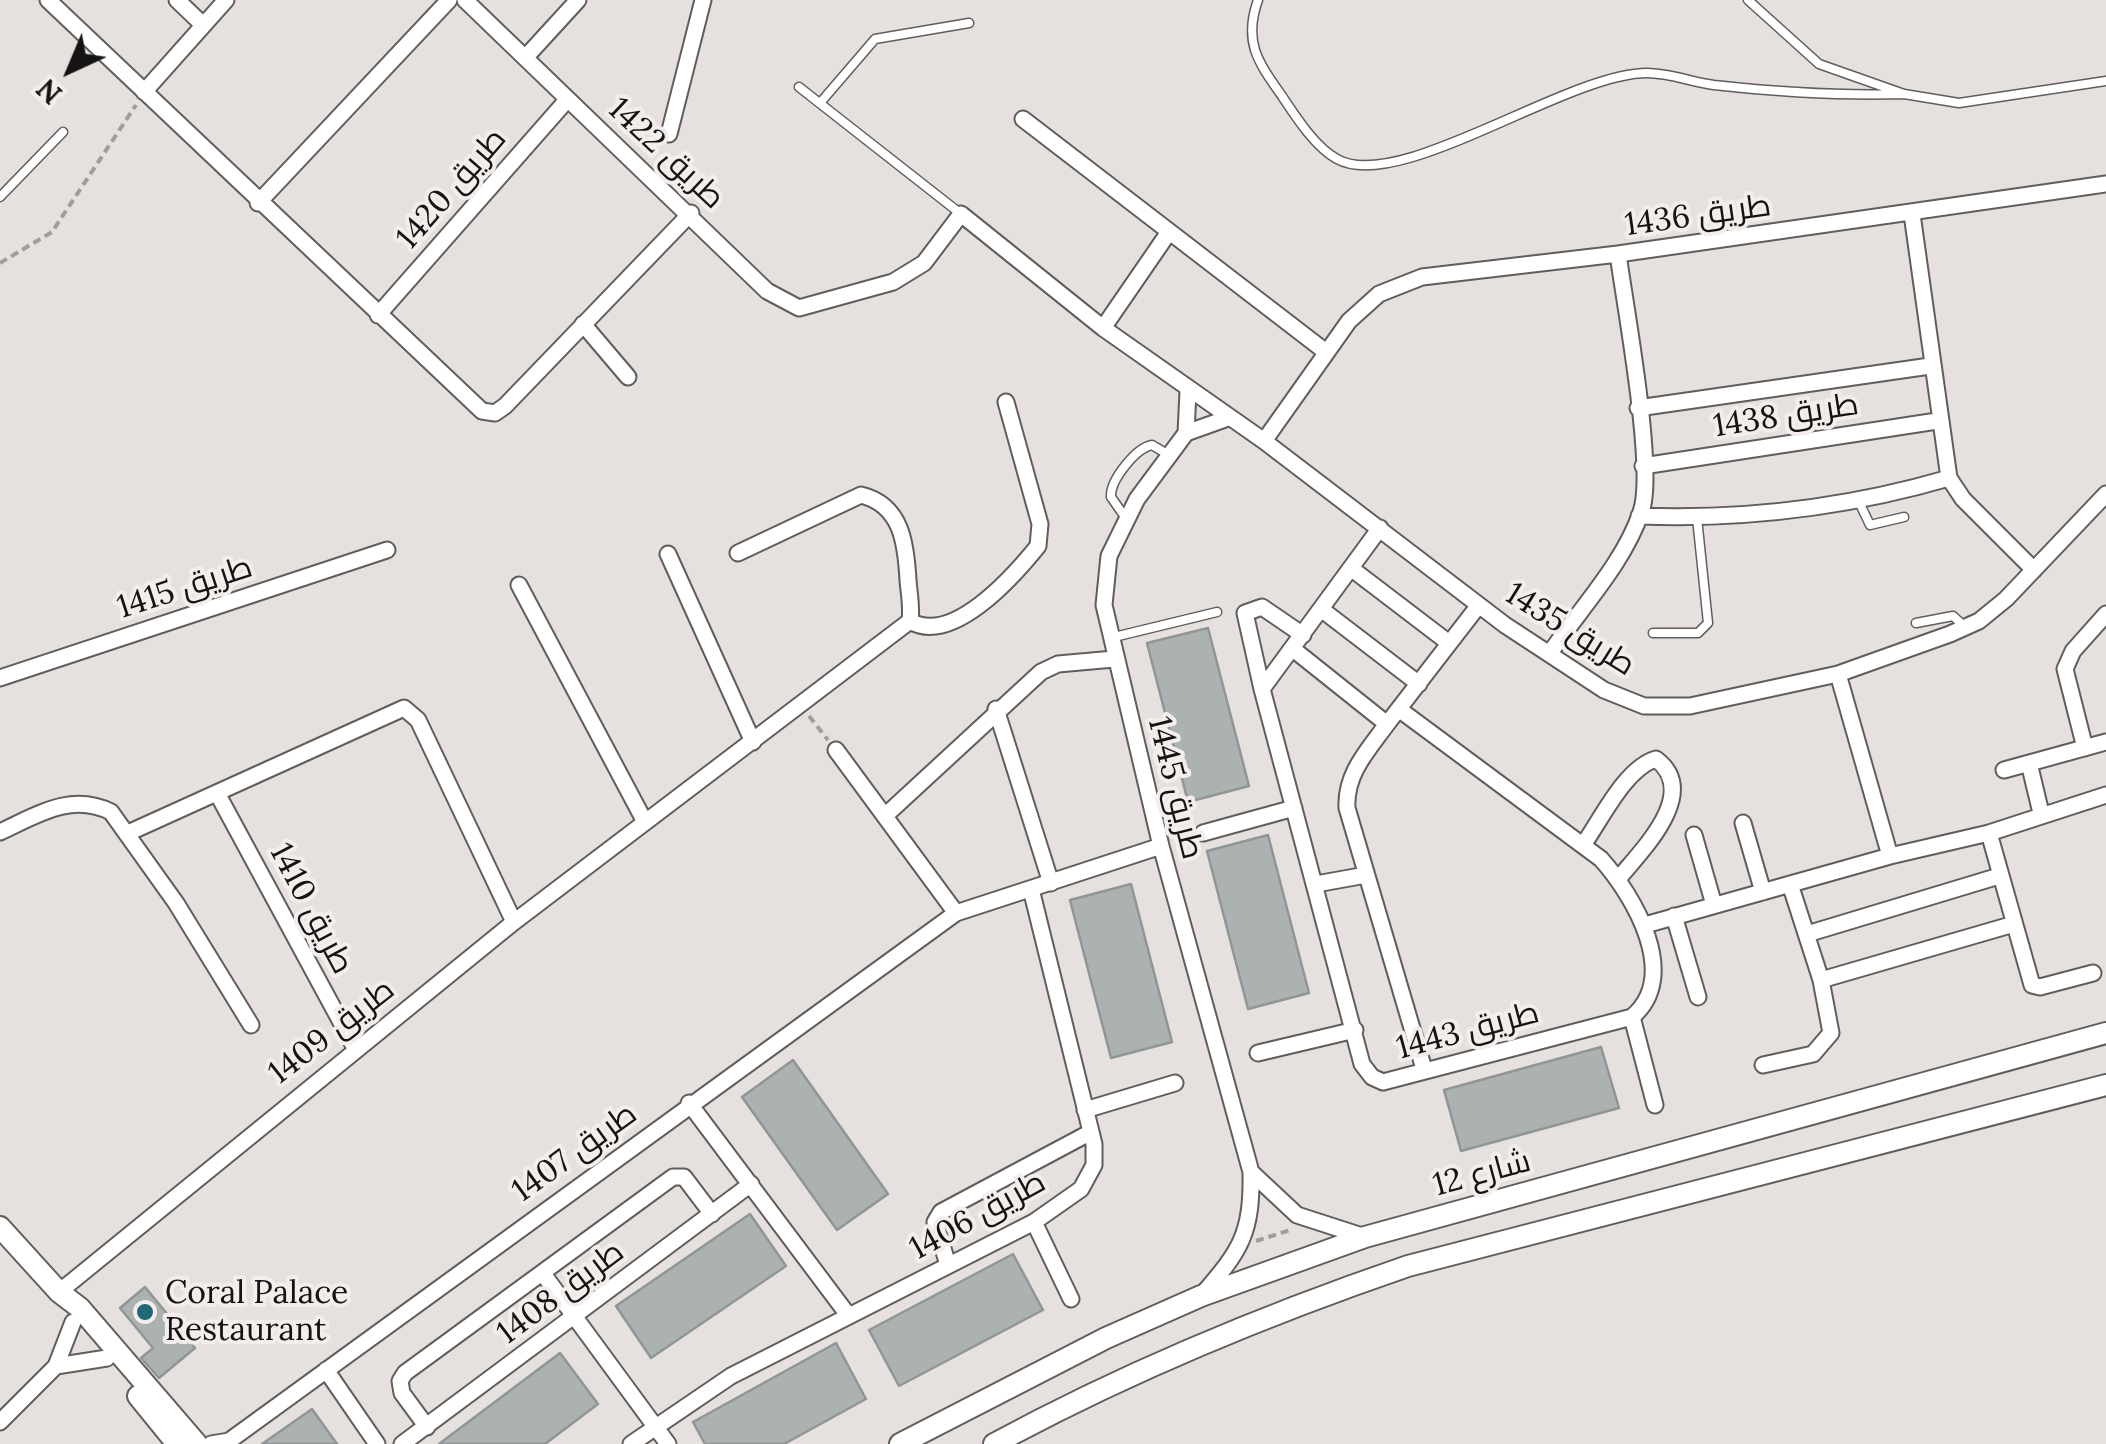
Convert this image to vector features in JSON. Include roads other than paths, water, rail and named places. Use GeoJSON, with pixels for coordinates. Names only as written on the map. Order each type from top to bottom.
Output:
{"type":"FeatureCollection","features":[{"type":"Feature","properties":{"kind":"street"},"geometry":{"type":"LineString","coordinates":[[48,0],[258,203],[488,413],[500,410],[690,213]]}},
{"type":"Feature","properties":{"kind":"street"},"geometry":{"type":"LineString","coordinates":[[177,0],[202,24]]}},
{"type":"Feature","properties":{"kind":"street"},"geometry":{"type":"LineString","coordinates":[[144,92],[226,0]]}},
{"type":"Feature","properties":{"kind":"street"},"geometry":{"type":"LineString","coordinates":[[258,203],[450,0]]}},
{"type":"Feature","properties":{"kind":"street","name":"طريق 1422"},"geometry":{"type":"LineString","coordinates":[[465,0],[768,291],[800,308],[893,282],[924,263],[961,214]]}},
{"type":"Feature","properties":{"kind":"street"},"geometry":{"type":"LineString","coordinates":[[525,58],[578,0]]}},
{"type":"Feature","properties":{"kind":"street"},"geometry":{"type":"LineString","coordinates":[[669,134],[703,0]]}},
{"type":"Feature","properties":{"kind":"street","name":"طريق 1420"},"geometry":{"type":"LineString","coordinates":[[378,315],[567,100]]}},
{"type":"Feature","properties":{"kind":"street"},"geometry":{"type":"LineString","coordinates":[[1023,118],[1326,352]]}},
{"type":"Feature","properties":{"kind":"street","name":"طريق 1436"},"geometry":{"type":"LineString","coordinates":[[1264,440],[1349,321],[1379,294],[1422,277],[1618,254],[2106,184]]}},
{"type":"Feature","properties":{"kind":"street","name":"طريق 1435"},"geometry":{"type":"LineString","coordinates":[[961,214],[1103,328],[1188,391],[1264,440],[1479,605],[1604,690],[1668,709],[1838,674],[1964,628],[2006,599],[2106,494]]}},
{"type":"Feature","properties":{"kind":"street"},"geometry":{"type":"LineString","coordinates":[[1912,214],[1937,422],[1948,478],[1962,499],[2034,570]]}},
{"type":"Feature","properties":{"kind":"street"},"geometry":{"type":"LineString","coordinates":[[1103,328],[1169,232]]}},
{"type":"Feature","properties":{"kind":"street"},"geometry":{"type":"LineString","coordinates":[[1550,652],[1627,543],[1639,516],[1643,466],[1618,254]]}},
{"type":"Feature","properties":{"kind":"street"},"geometry":{"type":"LineString","coordinates":[[583,324],[628,376]]}},
{"type":"Feature","properties":{"kind":"street","name":"طريق 1438"},"geometry":{"type":"LineString","coordinates":[[1638,408],[1930,366]]}},
{"type":"Feature","properties":{"kind":"street"},"geometry":{"type":"LineString","coordinates":[[1188,391],[1186,433],[1228,418]]}},
{"type":"Feature","properties":{"kind":"street"},"geometry":{"type":"LineString","coordinates":[[738,554],[861,495],[878,499],[894,518],[909,551],[910,621],[936,628],[960,620],[1038,546],[1040,524],[1006,402]]}},
{"type":"Feature","properties":{"kind":"street","name":"طريق 1438"},"geometry":{"type":"LineString","coordinates":[[1643,466],[1937,422]]}},
{"type":"Feature","properties":{"kind":"street","name":"طريق 1445"},"geometry":{"type":"LineString","coordinates":[[1186,433],[1126,518],[1109,556],[1104,606],[1161,846],[1250,1172],[1252,1210],[1242,1245],[1202,1296]]}},
{"type":"Feature","properties":{"kind":"street"},"geometry":{"type":"LineString","coordinates":[[1639,516],[1697,518],[1805,511],[1859,502],[1948,478]]}},
{"type":"Feature","properties":{"kind":"street"},"geometry":{"type":"LineString","coordinates":[[1262,689],[1380,528]]}},
{"type":"Feature","properties":{"kind":"street","name":"طريق 1415"},"geometry":{"type":"LineString","coordinates":[[0,678],[387,550]]}},
{"type":"Feature","properties":{"kind":"street"},"geometry":{"type":"LineString","coordinates":[[668,554],[752,742]]}},
{"type":"Feature","properties":{"kind":"street"},"geometry":{"type":"LineString","coordinates":[[1352,569],[1449,643]]}},
{"type":"Feature","properties":{"kind":"street"},"geometry":{"type":"LineString","coordinates":[[519,585],[645,822]]}},
{"type":"Feature","properties":{"kind":"street"},"geometry":{"type":"LineString","coordinates":[[1424,1069],[1366,876],[1346,790],[1387,724],[1479,605]]}},
{"type":"Feature","properties":{"kind":"street","name":"طريق 1443"},"geometry":{"type":"LineString","coordinates":[[1304,635],[1262,607],[1245,613],[1362,1064],[1372,1077],[1382,1082],[1632,1016]]}},
{"type":"Feature","properties":{"kind":"street"},"geometry":{"type":"LineString","coordinates":[[1321,609],[1419,684]]}},
{"type":"Feature","properties":{"kind":"street"},"geometry":{"type":"LineString","coordinates":[[2085,748],[2066,669],[2073,650],[2106,614]]}},
{"type":"Feature","properties":{"kind":"street","name":"طريق 1409"},"geometry":{"type":"LineString","coordinates":[[59,1292],[514,922],[910,621]]}},
{"type":"Feature","properties":{"kind":"street"},"geometry":{"type":"LineString","coordinates":[[1293,649],[1387,724]]}},
{"type":"Feature","properties":{"kind":"street"},"geometry":{"type":"LineString","coordinates":[[888,814],[1025,683],[1058,664],[1114,659]]}},
{"type":"Feature","properties":{"kind":"street"},"geometry":{"type":"LineString","coordinates":[[1838,674],[1890,856]]}},
{"type":"Feature","properties":{"kind":"street"},"geometry":{"type":"LineString","coordinates":[[996,709],[1052,883]]}},
{"type":"Feature","properties":{"kind":"street"},"geometry":{"type":"LineString","coordinates":[[128,833],[392,710],[410,711],[514,922]]}},
{"type":"Feature","properties":{"kind":"street"},"geometry":{"type":"LineString","coordinates":[[1400,710],[1583,845],[1619,878],[1645,925],[1653,972],[1645,1006],[1632,1016],[1655,1105]]}},
{"type":"Feature","properties":{"kind":"street"},"geometry":{"type":"LineString","coordinates":[[2004,770],[2106,742]]}},
{"type":"Feature","properties":{"kind":"street"},"geometry":{"type":"LineString","coordinates":[[836,750],[888,814],[956,913]]}},
{"type":"Feature","properties":{"kind":"street"},"geometry":{"type":"LineString","coordinates":[[1583,845],[1631,777],[1647,762],[1656,759],[1664,764],[1671,791],[1667,817],[1619,878]]}},
{"type":"Feature","properties":{"kind":"street"},"geometry":{"type":"LineString","coordinates":[[2030,763],[2041,813]]}},
{"type":"Feature","properties":{"kind":"street","name":"طريق 1410"},"geometry":{"type":"LineString","coordinates":[[217,794],[356,1050]]}},
{"type":"Feature","properties":{"kind":"street"},"geometry":{"type":"LineString","coordinates":[[1645,925],[1890,856],[1989,834],[2041,813],[2106,795]]}},
{"type":"Feature","properties":{"kind":"street"},"geometry":{"type":"LineString","coordinates":[[0,832],[51,808],[74,802],[111,812],[251,1025]]}},
{"type":"Feature","properties":{"kind":"street"},"geometry":{"type":"LineString","coordinates":[[1203,832],[1294,808]]}},
{"type":"Feature","properties":{"kind":"street"},"geometry":{"type":"LineString","coordinates":[[1743,823],[1763,892]]}},
{"type":"Feature","properties":{"kind":"street"},"geometry":{"type":"LineString","coordinates":[[1989,834],[2032,985],[2040,988],[2093,973]]}},
{"type":"Feature","properties":{"kind":"street"},"geometry":{"type":"LineString","coordinates":[[1694,835],[1714,905]]}},
{"type":"Feature","properties":{"kind":"street","name":"طريق 1407"},"geometry":{"type":"LineString","coordinates":[[197,1443],[229,1442],[689,1103],[956,913],[1161,846]]}},
{"type":"Feature","properties":{"kind":"street"},"geometry":{"type":"LineString","coordinates":[[1316,884],[1366,876]]}},
{"type":"Feature","properties":{"kind":"street"},"geometry":{"type":"LineString","coordinates":[[1806,934],[1999,876]]}},
{"type":"Feature","properties":{"kind":"street"},"geometry":{"type":"LineString","coordinates":[[1763,1065],[1813,1054],[1831,1033],[1821,980],[1790,884]]}},
{"type":"Feature","properties":{"kind":"street","name":"طريق 1406"},"geometry":{"type":"LineString","coordinates":[[631,1444],[731,1376],[1034,1222],[1088,1179],[1094,1166],[1092,1132],[1032,889]]}},
{"type":"Feature","properties":{"kind":"street"},"geometry":{"type":"LineString","coordinates":[[1674,916],[1698,997]]}},
{"type":"Feature","properties":{"kind":"street"},"geometry":{"type":"LineString","coordinates":[[1821,980],[2014,924]]}},
{"type":"Feature","properties":{"kind":"street"},"geometry":{"type":"LineString","coordinates":[[1258,1053],[1355,1030]]}},
{"type":"Feature","properties":{"kind":"street","name":"شارع 12"},"geometry":{"type":"LineString","coordinates":[[900,1444],[1002,1388],[1202,1296],[1365,1237],[2106,1034]]}},
{"type":"Feature","properties":{"kind":"street"},"geometry":{"type":"LineString","coordinates":[[1085,1110],[1175,1083]]}},
{"type":"Feature","properties":{"kind":"street"},"geometry":{"type":"LineString","coordinates":[[994,1444],[1091,1392],[1306,1302],[1408,1266],[2104,1086]]}},
{"type":"Feature","properties":{"kind":"street"},"geometry":{"type":"LineString","coordinates":[[689,1103],[848,1314]]}},
{"type":"Feature","properties":{"kind":"street"},"geometry":{"type":"LineString","coordinates":[[948,1265],[935,1222],[941,1212],[1092,1132]]}},
{"type":"Feature","properties":{"kind":"street"},"geometry":{"type":"LineString","coordinates":[[1250,1172],[1283,1205],[1313,1223],[1365,1237]]}},
{"type":"Feature","properties":{"kind":"street"},"geometry":{"type":"LineString","coordinates":[[427,1427],[402,1392],[400,1382],[405,1373],[673,1177],[684,1177],[694,1185],[712,1214]]}},
{"type":"Feature","properties":{"kind":"street","name":"طريق 1408"},"geometry":{"type":"LineString","coordinates":[[402,1444],[751,1184]]}},
{"type":"Feature","properties":{"kind":"street"},"geometry":{"type":"LineString","coordinates":[[1034,1222],[1071,1299]]}},
{"type":"Feature","properties":{"kind":"street"},"geometry":{"type":"LineString","coordinates":[[0,1227],[59,1292],[80,1308],[197,1443]]}},
{"type":"Feature","properties":{"kind":"street"},"geometry":{"type":"LineString","coordinates":[[544,1275],[668,1444]]}},
{"type":"Feature","properties":{"kind":"street"},"geometry":{"type":"LineString","coordinates":[[59,1292],[73,1322],[197,1443]]}},
{"type":"Feature","properties":{"kind":"street"},"geometry":{"type":"LineString","coordinates":[[0,1422],[56,1366],[73,1322]]}},
{"type":"Feature","properties":{"kind":"street"},"geometry":{"type":"LineString","coordinates":[[56,1366],[107,1358]]}},
{"type":"Feature","properties":{"kind":"street"},"geometry":{"type":"LineString","coordinates":[[326,1370],[378,1444]]}},
{"type":"Feature","properties":{"kind":"lane"},"geometry":{"type":"LineString","coordinates":[[1258,0],[1248,26],[1259,63],[1301,124],[1337,160],[1365,165],[1418,156],[1589,83],[1647,73],[1824,96],[1904,94]]}},
{"type":"Feature","properties":{"kind":"lane"},"geometry":{"type":"LineString","coordinates":[[1748,0],[1819,64],[1904,94],[1958,103],[2106,82]]}},
{"type":"Feature","properties":{"kind":"lane"},"geometry":{"type":"LineString","coordinates":[[820,104],[875,39],[969,23]]}},
{"type":"Feature","properties":{"kind":"lane"},"geometry":{"type":"LineString","coordinates":[[799,87],[961,214]]}},
{"type":"Feature","properties":{"kind":"lane"},"geometry":{"type":"LineString","coordinates":[[0,196],[62,132]]}},
{"type":"Feature","properties":{"kind":"lane"},"geometry":{"type":"LineString","coordinates":[[1126,518],[1111,497],[1113,484],[1143,447],[1152,445],[1169,456]]}},
{"type":"Feature","properties":{"kind":"lane"},"geometry":{"type":"LineString","coordinates":[[1859,502],[1870,526],[1904,516]]}},
{"type":"Feature","properties":{"kind":"lane"},"geometry":{"type":"LineString","coordinates":[[1652,633],[1698,633],[1708,623],[1697,518]]}},
{"type":"Feature","properties":{"kind":"lane"},"geometry":{"type":"LineString","coordinates":[[1110,638],[1216,612]]}},
{"type":"Feature","properties":{"kind":"lane"},"geometry":{"type":"LineString","coordinates":[[1916,623],[1953,616],[1964,628]]}},
{"type":"Feature","properties":{"kind":"place","name":"Coral Palace Restaurant"},"geometry":{"type":"Point","coordinates":[145,1312]}}]}
